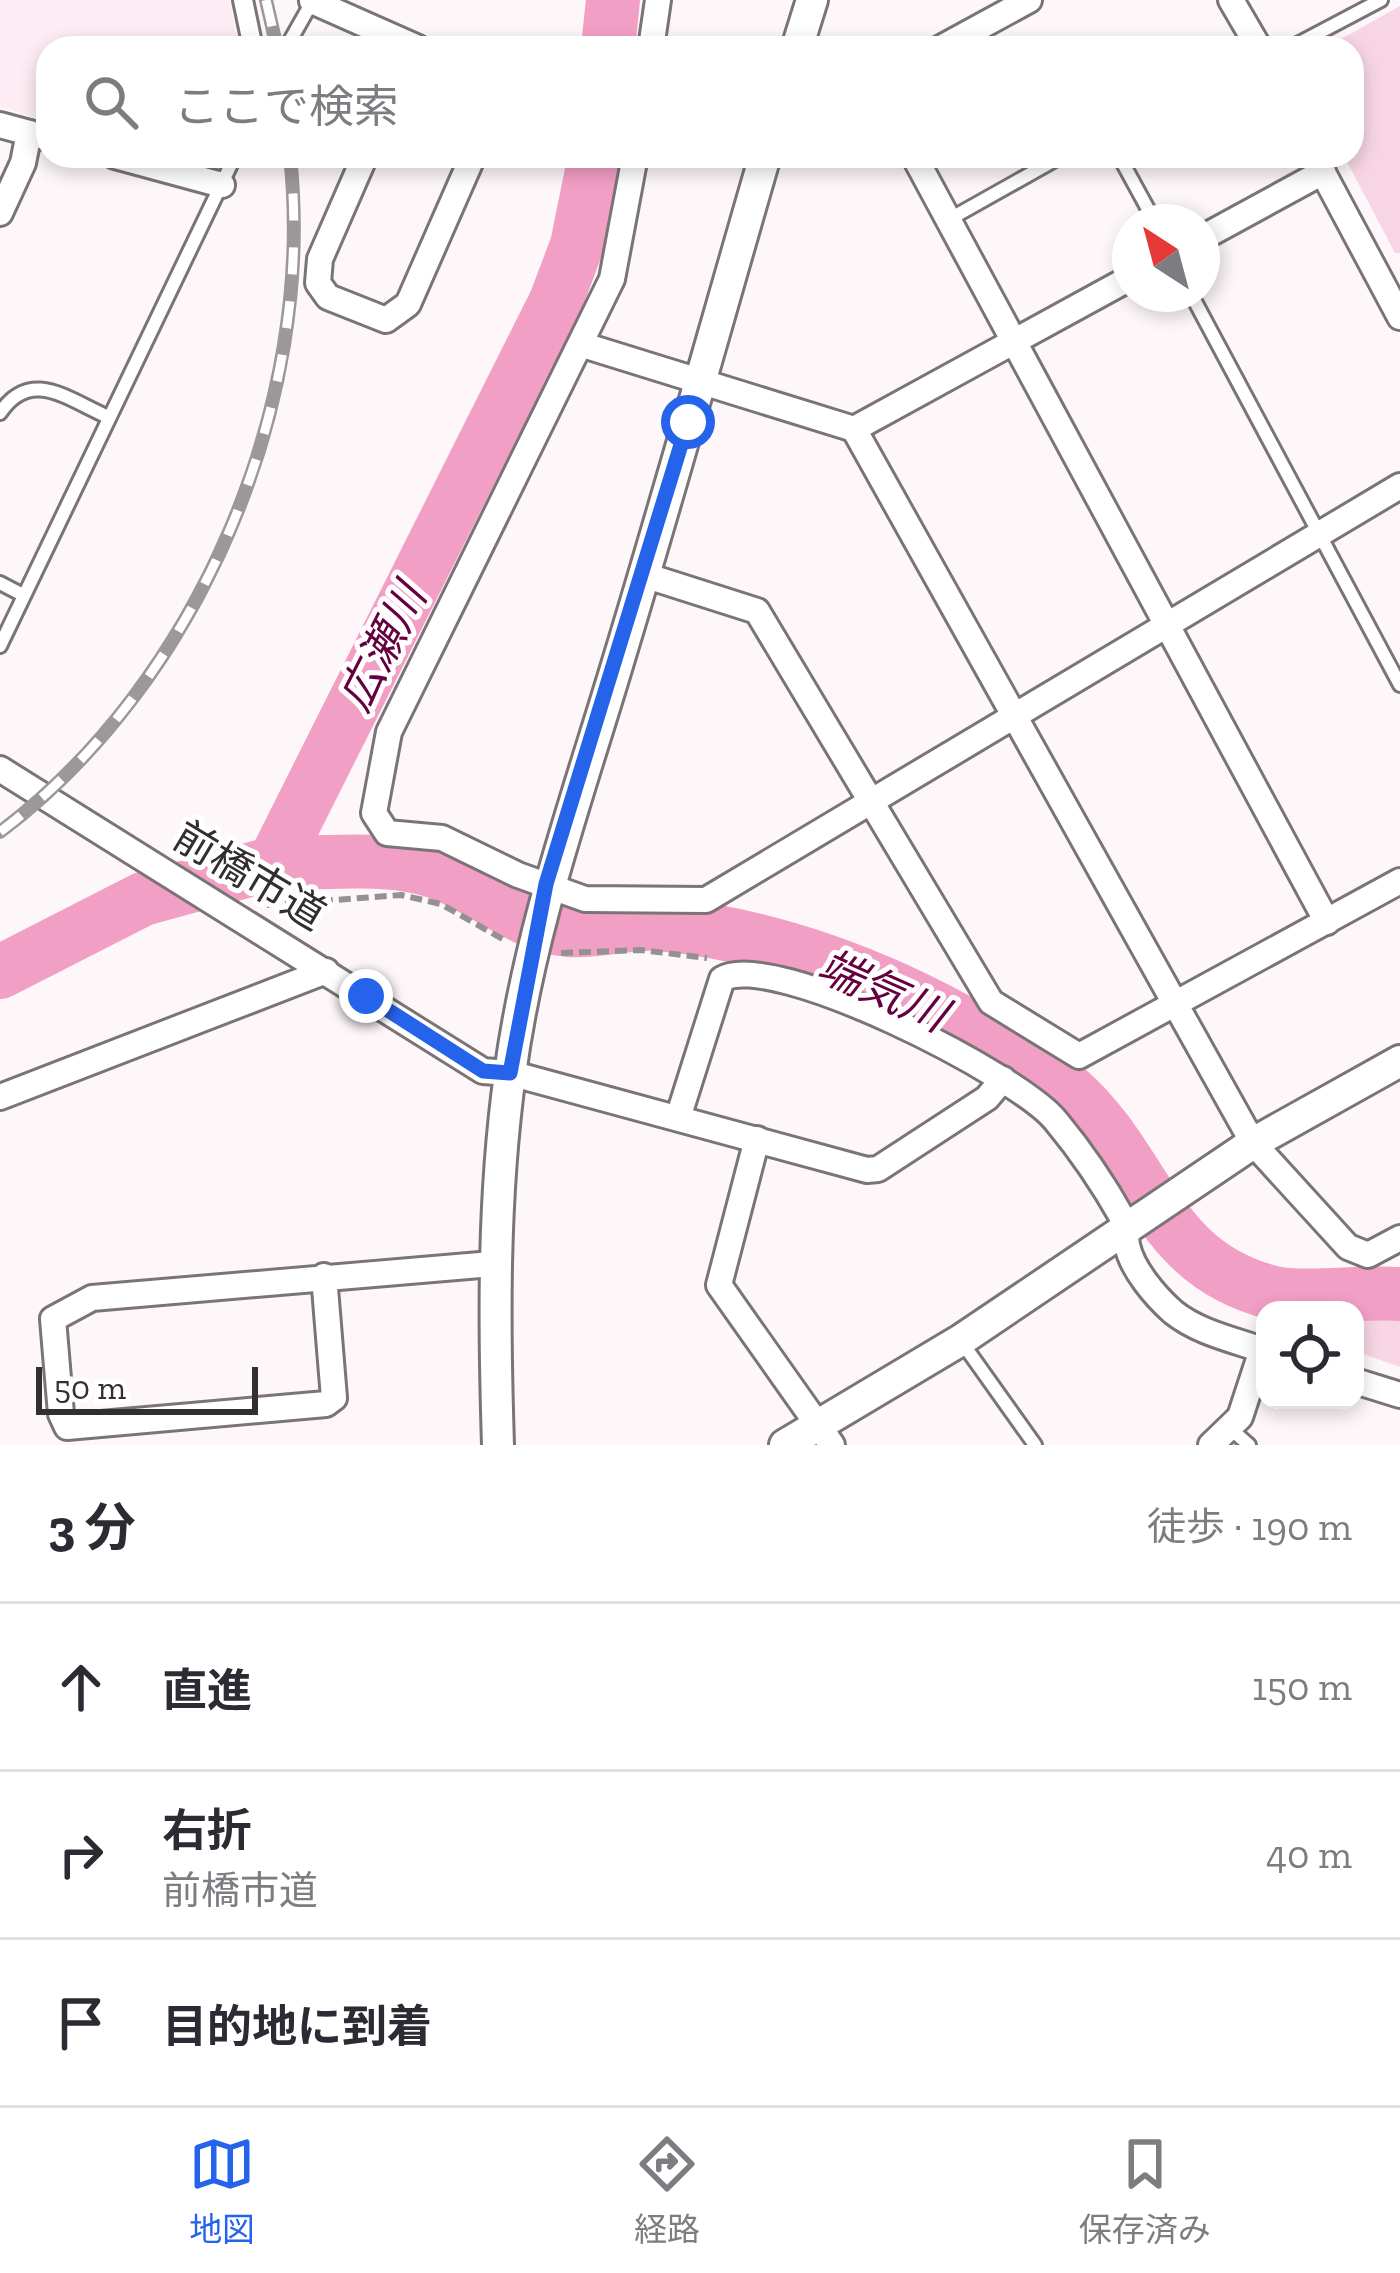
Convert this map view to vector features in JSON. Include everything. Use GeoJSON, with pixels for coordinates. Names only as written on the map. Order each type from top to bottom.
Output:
{"type":"FeatureCollection","features":[{"type":"Feature","properties":{"kind":"street"},"geometry":{"type":"LineString","coordinates":[[243,0],[251,36]]}},
{"type":"Feature","properties":{"kind":"street"},"geometry":{"type":"LineString","coordinates":[[653,36],[658,0]]}},
{"type":"Feature","properties":{"kind":"street"},"geometry":{"type":"LineString","coordinates":[[801,36],[812,0]]}},
{"type":"Feature","properties":{"kind":"street"},"geometry":{"type":"LineString","coordinates":[[963,36],[1029,0]]}},
{"type":"Feature","properties":{"kind":"street"},"geometry":{"type":"LineString","coordinates":[[1232,0],[1252,36]]}},
{"type":"Feature","properties":{"kind":"street"},"geometry":{"type":"LineString","coordinates":[[312,1],[390,36]]}},
{"type":"Feature","properties":{"kind":"street"},"geometry":{"type":"LineString","coordinates":[[0,125],[36,134]]}},
{"type":"Feature","properties":{"kind":"street"},"geometry":{"type":"LineString","coordinates":[[0,213],[36,139]]}},
{"type":"Feature","properties":{"kind":"street"},"geometry":{"type":"LineString","coordinates":[[159,168],[222,185]]}},
{"type":"Feature","properties":{"kind":"street"},"geometry":{"type":"LineString","coordinates":[[360,168],[320,259],[318,283],[328,297],[386,320],[408,304],[468,168]]}},
{"type":"Feature","properties":{"kind":"street"},"geometry":{"type":"LineString","coordinates":[[633,168],[612,279],[389,732],[374,813],[387,833],[442,838],[585,899],[706,901],[1400,486]]}},
{"type":"Feature","properties":{"kind":"street"},"geometry":{"type":"LineString","coordinates":[[498,1445],[492,1264],[510,1073],[546,884],[644,574],[762,168]]}},
{"type":"Feature","properties":{"kind":"street"},"geometry":{"type":"LineString","coordinates":[[920,168],[1011,344],[1327,922]]}},
{"type":"Feature","properties":{"kind":"street"},"geometry":{"type":"LineString","coordinates":[[1220,227],[1312,168]]}},
{"type":"Feature","properties":{"kind":"street"},"geometry":{"type":"LineString","coordinates":[[1321,168],[1391,278],[1400,317]]}},
{"type":"Feature","properties":{"kind":"street"},"geometry":{"type":"LineString","coordinates":[[583,345],[854,429],[1112,288]]}},
{"type":"Feature","properties":{"kind":"street"},"geometry":{"type":"LineString","coordinates":[[854,429],[1253,1143],[1348,1247],[1368,1255],[1400,1238]]}},
{"type":"Feature","properties":{"kind":"street"},"geometry":{"type":"LineString","coordinates":[[644,574],[757,611],[991,1002],[1079,1056],[1400,881]]}},
{"type":"Feature","properties":{"kind":"street","name":"前橋市道"},"geometry":{"type":"LineString","coordinates":[[0,770],[483,1071],[510,1073],[878,1169],[986,1098],[1004,1079]]}},
{"type":"Feature","properties":{"kind":"street"},"geometry":{"type":"LineString","coordinates":[[0,1097],[326,971]]}},
{"type":"Feature","properties":{"kind":"street"},"geometry":{"type":"LineString","coordinates":[[678,1118],[717,989],[732,973],[747,972],[835,998],[921,1033],[1004,1079],[1055,1119],[1132,1221],[1127,1247],[1142,1277],[1172,1311],[1196,1327],[1256,1348]]}},
{"type":"Feature","properties":{"kind":"street"},"geometry":{"type":"LineString","coordinates":[[785,1445],[825,1436],[1132,1221],[1253,1143],[1400,1061]]}},
{"type":"Feature","properties":{"kind":"street"},"geometry":{"type":"LineString","coordinates":[[757,1139],[719,1286],[825,1436]]}},
{"type":"Feature","properties":{"kind":"street"},"geometry":{"type":"LineString","coordinates":[[324,1276],[334,1398],[326,1404],[67,1436],[53,1319],[69,1306],[92,1298],[324,1276],[492,1264]]}},
{"type":"Feature","properties":{"kind":"street"},"geometry":{"type":"LineString","coordinates":[[1230,1440],[1256,1370]]}},
{"type":"Feature","properties":{"kind":"street"},"geometry":{"type":"LineString","coordinates":[[1364,1384],[1400,1395]]}},
{"type":"Feature","properties":{"kind":"lane"},"geometry":{"type":"LineString","coordinates":[[1313,36],[1381,0]]}},
{"type":"Feature","properties":{"kind":"lane"},"geometry":{"type":"LineString","coordinates":[[293,36],[312,1]]}},
{"type":"Feature","properties":{"kind":"lane"},"geometry":{"type":"LineString","coordinates":[[0,646],[106,416],[230,168]]}},
{"type":"Feature","properties":{"kind":"lane"},"geometry":{"type":"LineString","coordinates":[[947,220],[1040,168]]}},
{"type":"Feature","properties":{"kind":"lane"},"geometry":{"type":"LineString","coordinates":[[1126,168],[1145,204]]}},
{"type":"Feature","properties":{"kind":"lane"},"geometry":{"type":"LineString","coordinates":[[1201,312],[1400,685]]}},
{"type":"Feature","properties":{"kind":"lane"},"geometry":{"type":"LineString","coordinates":[[0,413],[16,393],[41,387],[106,416]]}},
{"type":"Feature","properties":{"kind":"lane"},"geometry":{"type":"LineString","coordinates":[[0,583],[23,595]]}},
{"type":"Feature","properties":{"kind":"lane"},"geometry":{"type":"LineString","coordinates":[[961,1340],[1035,1445]]}},
{"type":"Feature","properties":{"kind":"path"},"geometry":{"type":"LineString","coordinates":[[227,910],[349,895],[401,895],[440,904],[510,944]]}},
{"type":"Feature","properties":{"kind":"path"},"geometry":{"type":"LineString","coordinates":[[561,953],[641,950],[698,956],[724,963],[732,973]]}},
{"type":"Feature","properties":{"kind":"shaded area"},"geometry":{"type":"Polygon","coordinates":[[[0,0],[230,0],[237,36],[36,36],[36,118],[0,107],[0,0]]]}},
{"type":"Feature","properties":{"kind":"shaded area"},"geometry":{"type":"Polygon","coordinates":[[[1400,6],[1400,253],[1395,253],[1350,168],[1364,168],[1364,36],[1346,36],[1400,6]]]}},
{"type":"Feature","properties":{"kind":"shaded area"},"geometry":{"type":"Polygon","coordinates":[[[1364,1309],[1400,1309],[1400,1367],[1364,1354],[1364,1309]]]}},
{"type":"Feature","properties":{"kind":"waterway","name":"広瀬川"},"geometry":{"type":"LineString","coordinates":[[609,36],[613,0]]}},
{"type":"Feature","properties":{"kind":"waterway","name":"広瀬川"},"geometry":{"type":"LineString","coordinates":[[0,972],[143,899],[274,863],[556,301],[577,245],[593,168]]}},
{"type":"Feature","properties":{"kind":"waterway","name":"端気川"},"geometry":{"type":"LineString","coordinates":[[274,863],[378,862],[418,867],[551,927],[580,930],[659,924],[741,937],[823,960],[939,1010],[1067,1089],[1095,1117],[1177,1234],[1234,1279],[1286,1295],[1400,1294]]}},
{"type":"Feature","properties":{"kind":"railway"},"geometry":{"type":"LineString","coordinates":[[266,0],[274,36]]}},
{"type":"Feature","properties":{"kind":"railway"},"geometry":{"type":"LineString","coordinates":[[0,832],[70,770],[133,698],[186,618],[229,531],[262,440],[284,345],[293,250],[290,168]]}},
{"type":"Feature","properties":{"kind":"route"},"geometry":{"type":"LineString","coordinates":[[366,996],[483,1071],[510,1073],[546,884],[688,422]]}}]}
